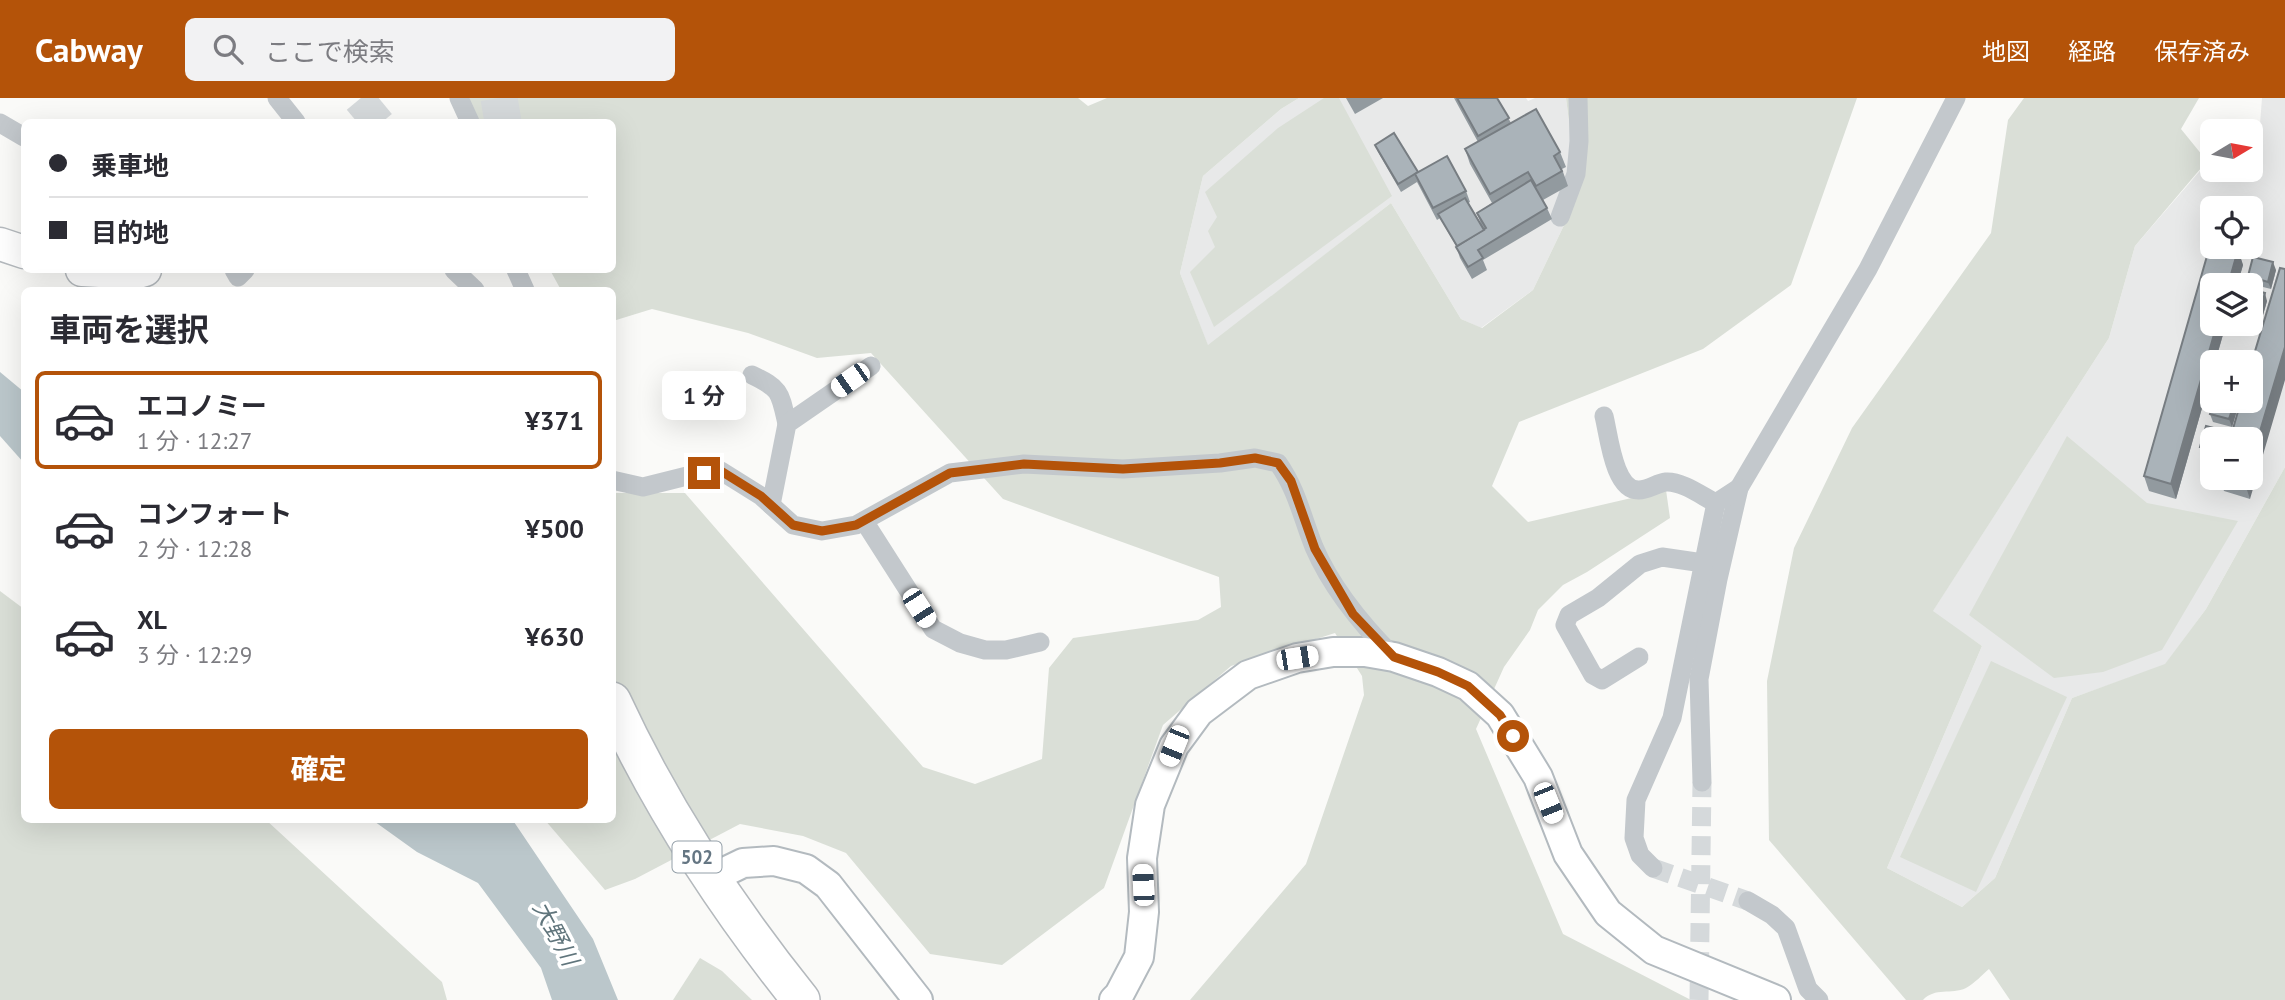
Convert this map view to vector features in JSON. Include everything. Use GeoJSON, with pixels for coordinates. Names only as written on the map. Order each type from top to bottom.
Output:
{"type":"FeatureCollection","features":[{"type":"Feature","properties":{"kind":"highway","name":"502"},"geometry":{"type":"LineString","coordinates":[[616,709],[632,743],[710,879],[801,1000]]}},
{"type":"Feature","properties":{"kind":"main road"},"geometry":{"type":"LineString","coordinates":[[0,244],[21,251]]}},
{"type":"Feature","properties":{"kind":"street"},"geometry":{"type":"LineString","coordinates":[[277,98],[294,119]]}},
{"type":"Feature","properties":{"kind":"street"},"geometry":{"type":"LineString","coordinates":[[459,98],[469,119]]}},
{"type":"Feature","properties":{"kind":"street"},"geometry":{"type":"LineString","coordinates":[[1560,217],[1576,174],[1579,141],[1578,98]]}},
{"type":"Feature","properties":{"kind":"street"},"geometry":{"type":"LineString","coordinates":[[1702,782],[1699,679],[1739,488],[1868,269],[1956,98]]}},
{"type":"Feature","properties":{"kind":"street"},"geometry":{"type":"LineString","coordinates":[[0,123],[21,135]]}},
{"type":"Feature","properties":{"kind":"street"},"geometry":{"type":"LineString","coordinates":[[457,273],[472,287]]}},
{"type":"Feature","properties":{"kind":"street"},"geometry":{"type":"LineString","coordinates":[[787,424],[871,366]]}},
{"type":"Feature","properties":{"kind":"street"},"geometry":{"type":"LineString","coordinates":[[752,375],[774,386],[782,398],[787,424],[771,505]]}},
{"type":"Feature","properties":{"kind":"street"},"geometry":{"type":"LineString","coordinates":[[1604,416],[1620,479],[1628,488],[1640,490],[1667,482],[1684,487],[1716,503]]}},
{"type":"Feature","properties":{"kind":"street"},"geometry":{"type":"LineString","coordinates":[[616,483],[643,487],[721,471],[771,505],[793,525],[822,531],[856,525],[950,473],[1024,464],[1123,469],[1255,458],[1278,463],[1291,481],[1315,549],[1353,614],[1394,657]]}},
{"type":"Feature","properties":{"kind":"street"},"geometry":{"type":"LineString","coordinates":[[1653,868],[1640,855],[1634,838],[1636,800],[1672,718],[1716,503],[1739,488]]}},
{"type":"Feature","properties":{"kind":"street"},"geometry":{"type":"LineString","coordinates":[[864,521],[933,629],[960,643],[985,650],[1006,650],[1040,642]]}},
{"type":"Feature","properties":{"kind":"street"},"geometry":{"type":"LineString","coordinates":[[1639,657],[1602,680],[1592,676],[1565,625],[1569,615],[1598,598],[1640,564],[1662,557],[1703,563]]}},
{"type":"Feature","properties":{"kind":"street"},"geometry":{"type":"LineString","coordinates":[[1114,1000],[1139,957],[1144,912],[1142,858],[1150,805],[1174,746],[1199,712],[1248,675],[1297,658],[1333,652],[1365,652],[1394,657],[1468,686],[1500,715],[1538,777],[1568,854],[1608,913],[1654,950],[1776,1000]]}},
{"type":"Feature","properties":{"kind":"street"},"geometry":{"type":"LineString","coordinates":[[710,879],[743,863],[774,861],[806,869],[828,886],[918,1000]]}},
{"type":"Feature","properties":{"kind":"street"},"geometry":{"type":"LineString","coordinates":[[1748,901],[1772,915],[1786,928],[1808,989],[1819,1000]]}},
{"type":"Feature","properties":{"kind":"shaded area"},"geometry":{"type":"Polygon","coordinates":[[[453,98],[1078,98],[1088,106],[1107,98],[1299,98],[1281,109],[1203,176],[1180,273],[1208,345],[1391,203],[1461,319],[1482,328],[1533,290],[1566,221],[1574,162],[1566,98],[1857,98],[1791,285],[1703,349],[1519,422],[1492,486],[1528,522],[1666,490],[1670,518],[1563,585],[1538,610],[1530,630],[1504,667],[1476,729],[1563,934],[1691,1000],[1190,1000],[1306,864],[1364,695],[1362,676],[1335,633],[1231,666],[1163,725],[1104,888],[1002,965],[930,954],[846,853],[803,836],[740,824],[635,879],[605,890],[547,823],[616,823],[616,493],[685,493],[923,767],[975,784],[1042,759],[1049,668],[1073,638],[1198,620],[1221,607],[1219,577],[1003,499],[871,353],[817,358],[748,333],[652,309],[616,320],[616,287],[559,287],[552,273],[616,273],[616,119],[464,119],[453,98]]]}},
{"type":"Feature","properties":{"kind":"shaded area"},"geometry":{"type":"Polygon","coordinates":[[[1299,98],[1526,98],[1528,101],[1535,98],[1566,98],[1574,162],[1566,221],[1533,290],[1481,328],[1461,319],[1391,203],[1208,346],[1180,273],[1203,176],[1281,109],[1299,98]]]}},
{"type":"Feature","properties":{"kind":"shaded area"},"geometry":{"type":"Polygon","coordinates":[[[1324,98],[1339,98],[1392,196],[1214,327],[1190,272],[1215,247],[1208,231],[1217,217],[1205,192],[1278,128],[1324,98]]]}},
{"type":"Feature","properties":{"kind":"shaded area"},"geometry":{"type":"Polygon","coordinates":[[[2024,98],[2199,98],[2181,129],[2200,152],[2200,169],[2135,246],[2109,338],[1933,611],[1982,646],[1887,868],[1962,907],[1995,878],[2072,698],[2165,664],[2206,609],[2285,467],[2285,1000],[2010,1000],[1989,969],[1966,988],[1938,992],[1923,1000],[1906,1000],[1769,840],[1767,681],[1794,548],[1852,428],[1991,233],[2008,120],[2024,98]]]}},
{"type":"Feature","properties":{"kind":"shaded area"},"geometry":{"type":"Polygon","coordinates":[[[2262,98],[2285,98],[2285,467],[2206,609],[2165,665],[2072,698],[1995,878],[1962,907],[1887,868],[1982,646],[1932,612],[2109,338],[2135,246],[2200,171],[2200,182],[2263,182],[2262,98]]]}},
{"type":"Feature","properties":{"kind":"shaded area"},"geometry":{"type":"Polygon","coordinates":[[[2067,436],[2147,503],[2238,521],[2162,650],[2103,672],[2054,678],[1969,615],[2067,436]]]}},
{"type":"Feature","properties":{"kind":"shaded area"},"geometry":{"type":"Polygon","coordinates":[[[0,591],[21,607],[21,823],[269,823],[442,982],[447,1000],[0,1000],[0,591]]]}},
{"type":"Feature","properties":{"kind":"shaded area"},"geometry":{"type":"Polygon","coordinates":[[[1991,661],[2067,697],[1976,892],[1900,857],[1991,661]]]}},
{"type":"Feature","properties":{"kind":"shaded area"},"geometry":{"type":"Polygon","coordinates":[[[700,958],[722,971],[752,1000],[673,1000],[700,958]]]}},
{"type":"Feature","properties":{"kind":"water"},"geometry":{"type":"Polygon","coordinates":[[[0,372],[21,390],[21,460],[0,436],[0,372]]]}},
{"type":"Feature","properties":{"kind":"water","name":"大野川"},"geometry":{"type":"Polygon","coordinates":[[[377,823],[515,823],[593,939],[618,1000],[552,1000],[541,968],[478,883],[417,852],[377,823]]]}},
{"type":"Feature","properties":{"kind":"building"},"geometry":{"type":"Polygon","coordinates":[[[1457,98],[1497,98],[1509,118],[1478,136],[1457,98]]]}},
{"type":"Feature","properties":{"kind":"building"},"geometry":{"type":"Polygon","coordinates":[[[1536,109],[1560,152],[1554,156],[1562,171],[1536,186],[1528,172],[1490,194],[1465,149],[1536,109]]]}},
{"type":"Feature","properties":{"kind":"building"},"geometry":{"type":"Polygon","coordinates":[[[1394,133],[1418,172],[1398,184],[1375,145],[1394,133]]]}},
{"type":"Feature","properties":{"kind":"building"},"geometry":{"type":"Polygon","coordinates":[[[1447,156],[1466,191],[1433,208],[1415,174],[1447,156]]]}},
{"type":"Feature","properties":{"kind":"building"},"geometry":{"type":"Polygon","coordinates":[[[1531,180],[1547,208],[1478,250],[1483,258],[1468,267],[1456,247],[1486,228],[1477,213],[1531,180]]]}},
{"type":"Feature","properties":{"kind":"building"},"geometry":{"type":"Polygon","coordinates":[[[1465,198],[1484,230],[1457,246],[1438,214],[1465,198]]]}},
{"type":"Feature","properties":{"kind":"building"},"geometry":{"type":"Polygon","coordinates":[[[2206,259],[2235,259],[2231,273],[2202,273],[2206,259]]]}},
{"type":"Feature","properties":{"kind":"building"},"geometry":{"type":"Polygon","coordinates":[[[2252,259],[2273,262],[2268,282],[2263,280],[2263,273],[2249,273],[2252,259]]]}},
{"type":"Feature","properties":{"kind":"building"},"geometry":{"type":"Polygon","coordinates":[[[2280,268],[2285,269],[2285,347],[2261,427],[2233,427],[2238,413],[2263,413],[2263,350],[2255,350],[2260,336],[2263,336],[2263,325],[2280,268]]]}},
{"type":"Feature","properties":{"kind":"building"},"geometry":{"type":"Polygon","coordinates":[[[2200,280],[2200,336],[2214,336],[2210,350],[2200,350],[2200,383],[2171,484],[2144,476],[2200,280]]]}},
{"type":"Feature","properties":{"kind":"building"},"geometry":{"type":"Polygon","coordinates":[[[2210,413],[2231,413],[2229,419],[2210,413]]]}},
{"type":"Feature","properties":{"kind":"tunnel"},"geometry":{"type":"LineString","coordinates":[[361,119],[386,98]]}},
{"type":"Feature","properties":{"kind":"tunnel"},"geometry":{"type":"LineString","coordinates":[[499,98],[502,119]]}},
{"type":"Feature","properties":{"kind":"tunnel"},"geometry":{"type":"LineString","coordinates":[[1699,1000],[1702,782]]}},
{"type":"Feature","properties":{"kind":"tunnel"},"geometry":{"type":"LineString","coordinates":[[1653,868],[1748,901]]}},
{"type":"Feature","properties":{"kind":"route"},"geometry":{"type":"LineString","coordinates":[[704,473],[721,471],[761,496],[793,525],[822,531],[856,525],[950,473],[1024,464],[1123,469],[1255,458],[1278,463],[1291,481],[1315,549],[1353,614],[1394,657],[1468,686],[1500,715],[1513,736]]}}]}
